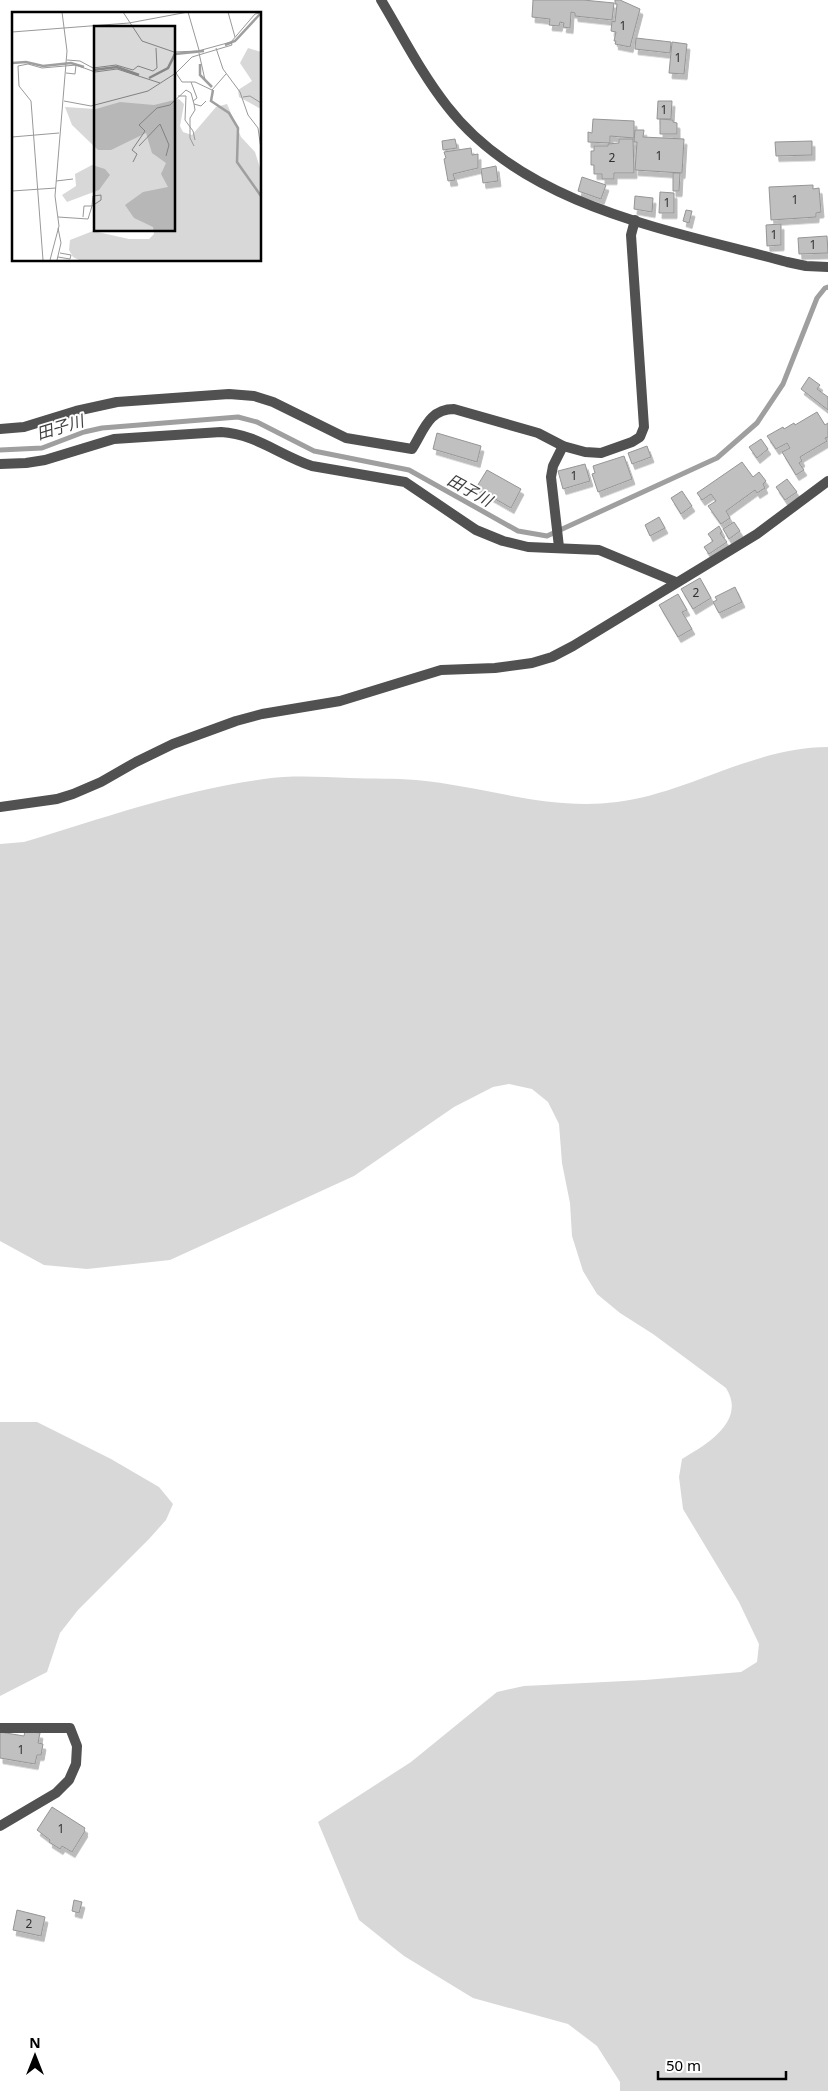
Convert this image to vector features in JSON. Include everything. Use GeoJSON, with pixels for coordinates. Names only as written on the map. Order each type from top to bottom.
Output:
{"type":"FeatureCollection","features":[{"type":"Feature","properties":{"kind":"street"},"geometry":{"type":"LineString","coordinates":[[381,0],[428,79],[447,106],[467,129],[493,151],[541,183],[567,196],[635,220],[787,262],[806,266],[828,267]]}},
{"type":"Feature","properties":{"kind":"street"},"geometry":{"type":"LineString","coordinates":[[0,429],[24,428],[76,411],[117,402],[229,394],[254,396],[273,402],[346,438],[395,447],[412,449],[436,413],[443,409],[454,409],[538,433],[563,446],[585,452],[601,453],[632,442],[640,436],[644,427],[632,235],[635,220]]}},
{"type":"Feature","properties":{"kind":"street"},"geometry":{"type":"LineString","coordinates":[[0,464],[44,460],[114,439],[221,432],[235,433],[249,436],[297,461],[312,466],[405,482],[469,525],[489,536],[517,545],[558,546],[598,550],[676,582]]}},
{"type":"Feature","properties":{"kind":"street"},"geometry":{"type":"LineString","coordinates":[[558,546],[551,476],[553,466],[563,446]]}},
{"type":"Feature","properties":{"kind":"street"},"geometry":{"type":"LineString","coordinates":[[0,807],[57,799],[73,794],[101,782],[173,744],[236,721],[262,714],[340,701],[441,670],[513,666],[552,657],[757,534],[828,481]]}},
{"type":"Feature","properties":{"kind":"street"},"geometry":{"type":"LineString","coordinates":[[0,1728],[70,1728],[77,1746],[76,1764],[70,1780],[56,1793],[0,1826]]}},
{"type":"Feature","properties":{"kind":"shaded area"},"geometry":{"type":"Polygon","coordinates":[[[828,747],[828,2091],[620,2091],[620,2082],[597,2046],[568,2024],[473,1998],[404,1956],[359,1920],[318,1822],[411,1762],[497,1692],[524,1686],[645,1680],[741,1672],[757,1662],[759,1644],[739,1602],[683,1509],[679,1477],[682,1459],[712,1439],[728,1421],[731,1411],[731,1400],[726,1388],[653,1334],[620,1313],[597,1294],[583,1271],[572,1236],[570,1203],[562,1163],[559,1124],[548,1102],[532,1089],[509,1084],[493,1087],[454,1107],[354,1176],[170,1260],[87,1269],[44,1265],[0,1241],[0,844],[24,842],[173,797],[264,779],[307,777],[408,779],[541,801],[591,804],[617,802],[670,790],[774,754],[800,749],[828,747]]]}},
{"type":"Feature","properties":{"kind":"shaded area"},"geometry":{"type":"Polygon","coordinates":[[[0,1422],[37,1422],[111,1459],[159,1487],[173,1504],[166,1520],[78,1610],[60,1633],[47,1672],[0,1696],[0,1422]]]}},
{"type":"Feature","properties":{"kind":"building"},"geometry":{"type":"Polygon","coordinates":[[[533,0],[583,0],[614,3],[612,20],[575,16],[575,13],[571,12],[570,28],[563,27],[564,23],[560,22],[559,26],[549,25],[550,19],[532,17],[533,0]]]}},
{"type":"Feature","properties":{"kind":"building"},"geometry":{"type":"Polygon","coordinates":[[[615,0],[620,0],[640,9],[630,47],[615,44],[616,41],[614,41],[616,32],[611,31],[612,21],[615,22],[617,4],[615,4],[615,0]]]}},
{"type":"Feature","properties":{"kind":"building"},"geometry":{"type":"Polygon","coordinates":[[[636,38],[671,42],[670,53],[635,49],[636,38]]]}},
{"type":"Feature","properties":{"kind":"building"},"geometry":{"type":"Polygon","coordinates":[[[672,42],[687,44],[684,74],[669,73],[672,42]]]}},
{"type":"Feature","properties":{"kind":"building"},"geometry":{"type":"Polygon","coordinates":[[[658,101],[672,101],[671,119],[657,119],[658,101]]]}},
{"type":"Feature","properties":{"kind":"building"},"geometry":{"type":"Polygon","coordinates":[[[593,119],[634,121],[634,138],[610,136],[610,143],[588,142],[588,132],[592,133],[593,119]]]}},
{"type":"Feature","properties":{"kind":"building"},"geometry":{"type":"Polygon","coordinates":[[[660,119],[673,120],[673,122],[677,123],[677,134],[660,134],[660,119]]]}},
{"type":"Feature","properties":{"kind":"building"},"geometry":{"type":"Polygon","coordinates":[[[635,130],[644,130],[643,137],[684,139],[682,173],[635,170],[637,142],[634,142],[635,130]]]}},
{"type":"Feature","properties":{"kind":"building"},"geometry":{"type":"Polygon","coordinates":[[[455,139],[457,148],[443,150],[442,141],[455,139]]]}},
{"type":"Feature","properties":{"kind":"building"},"geometry":{"type":"Polygon","coordinates":[[[619,139],[633,139],[634,173],[614,173],[614,179],[602,179],[602,174],[594,174],[594,165],[591,165],[591,151],[594,151],[594,146],[608,146],[608,144],[619,143],[619,139]]]}},
{"type":"Feature","properties":{"kind":"building"},"geometry":{"type":"Polygon","coordinates":[[[812,141],[812,155],[776,156],[775,142],[812,141]]]}},
{"type":"Feature","properties":{"kind":"building"},"geometry":{"type":"Polygon","coordinates":[[[471,148],[472,155],[478,154],[478,168],[453,174],[455,180],[448,181],[444,152],[471,148]]]}},
{"type":"Feature","properties":{"kind":"building"},"geometry":{"type":"Polygon","coordinates":[[[496,166],[498,181],[483,183],[481,169],[496,166]]]}},
{"type":"Feature","properties":{"kind":"building"},"geometry":{"type":"Polygon","coordinates":[[[673,173],[680,173],[679,191],[673,191],[673,173]]]}},
{"type":"Feature","properties":{"kind":"building"},"geometry":{"type":"Polygon","coordinates":[[[582,177],[606,185],[601,199],[578,191],[582,177]]]}},
{"type":"Feature","properties":{"kind":"building"},"geometry":{"type":"Polygon","coordinates":[[[813,185],[813,189],[819,188],[821,212],[816,213],[816,217],[771,220],[769,187],[813,185]]]}},
{"type":"Feature","properties":{"kind":"building"},"geometry":{"type":"Polygon","coordinates":[[[660,192],[674,193],[674,213],[659,213],[660,192]]]}},
{"type":"Feature","properties":{"kind":"building"},"geometry":{"type":"Polygon","coordinates":[[[635,196],[653,198],[652,212],[634,209],[635,196]]]}},
{"type":"Feature","properties":{"kind":"building"},"geometry":{"type":"Polygon","coordinates":[[[686,210],[692,211],[689,223],[683,221],[686,210]]]}},
{"type":"Feature","properties":{"kind":"building"},"geometry":{"type":"Polygon","coordinates":[[[781,224],[781,245],[767,246],[766,225],[781,224]]]}},
{"type":"Feature","properties":{"kind":"building"},"geometry":{"type":"Polygon","coordinates":[[[827,236],[828,253],[799,254],[798,238],[827,236]]]}},
{"type":"Feature","properties":{"kind":"building"},"geometry":{"type":"Polygon","coordinates":[[[809,377],[820,385],[817,389],[828,397],[828,410],[801,389],[809,377]]]}},
{"type":"Feature","properties":{"kind":"building"},"geometry":{"type":"Polygon","coordinates":[[[817,412],[825,425],[828,423],[828,437],[825,438],[827,441],[800,457],[802,461],[799,463],[804,470],[796,475],[782,452],[790,448],[787,443],[776,449],[767,436],[783,427],[784,429],[794,423],[795,425],[817,412]]]}},
{"type":"Feature","properties":{"kind":"building"},"geometry":{"type":"Polygon","coordinates":[[[437,433],[481,446],[477,462],[433,449],[437,433]]]}},
{"type":"Feature","properties":{"kind":"building"},"geometry":{"type":"Polygon","coordinates":[[[761,439],[768,449],[757,458],[749,447],[761,439]]]}},
{"type":"Feature","properties":{"kind":"building"},"geometry":{"type":"Polygon","coordinates":[[[647,446],[651,457],[632,464],[628,453],[647,446]]]}},
{"type":"Feature","properties":{"kind":"building"},"geometry":{"type":"Polygon","coordinates":[[[624,456],[632,479],[598,492],[592,474],[595,473],[593,466],[624,456]]]}},
{"type":"Feature","properties":{"kind":"building"},"geometry":{"type":"Polygon","coordinates":[[[742,462],[753,477],[759,472],[766,481],[763,484],[765,488],[757,493],[755,490],[726,511],[730,518],[721,524],[708,506],[716,501],[711,494],[702,500],[697,493],[742,462]]]}},
{"type":"Feature","properties":{"kind":"building"},"geometry":{"type":"Polygon","coordinates":[[[585,464],[590,481],[563,489],[558,471],[585,464]]]}},
{"type":"Feature","properties":{"kind":"building"},"geometry":{"type":"Polygon","coordinates":[[[487,470],[521,489],[511,508],[476,488],[487,470]]]}},
{"type":"Feature","properties":{"kind":"building"},"geometry":{"type":"Polygon","coordinates":[[[787,479],[797,492],[785,500],[776,487],[787,479]]]}},
{"type":"Feature","properties":{"kind":"building"},"geometry":{"type":"Polygon","coordinates":[[[682,491],[692,506],[681,514],[671,498],[682,491]]]}},
{"type":"Feature","properties":{"kind":"building"},"geometry":{"type":"Polygon","coordinates":[[[659,517],[665,528],[650,536],[645,525],[659,517]]]}},
{"type":"Feature","properties":{"kind":"building"},"geometry":{"type":"Polygon","coordinates":[[[734,522],[740,531],[729,539],[723,529],[734,522]]]}},
{"type":"Feature","properties":{"kind":"building"},"geometry":{"type":"Polygon","coordinates":[[[719,526],[722,532],[720,533],[727,542],[709,554],[704,547],[713,541],[708,534],[719,526]]]}},
{"type":"Feature","properties":{"kind":"building"},"geometry":{"type":"Polygon","coordinates":[[[700,578],[711,598],[693,609],[681,589],[700,578]]]}},
{"type":"Feature","properties":{"kind":"building"},"geometry":{"type":"Polygon","coordinates":[[[735,587],[742,602],[719,613],[713,602],[717,600],[715,597],[735,587]]]}},
{"type":"Feature","properties":{"kind":"building"},"geometry":{"type":"Polygon","coordinates":[[[678,594],[687,610],[682,612],[692,629],[678,637],[659,605],[678,594]]]}},
{"type":"Feature","properties":{"kind":"building"},"geometry":{"type":"Polygon","coordinates":[[[25,1731],[40,1733],[38,1743],[43,1744],[41,1755],[37,1755],[35,1764],[0,1758],[0,1732],[24,1736],[25,1731]]]}},
{"type":"Feature","properties":{"kind":"building"},"geometry":{"type":"Polygon","coordinates":[[[52,1807],[85,1828],[72,1852],[62,1846],[60,1849],[49,1842],[50,1840],[37,1830],[52,1807]]]}},
{"type":"Feature","properties":{"kind":"building"},"geometry":{"type":"Polygon","coordinates":[[[74,1900],[82,1902],[79,1913],[72,1911],[74,1900]]]}},
{"type":"Feature","properties":{"kind":"building"},"geometry":{"type":"Polygon","coordinates":[[[17,1910],[45,1917],[41,1936],[13,1930],[17,1910]]]}},
{"type":"Feature","properties":{"kind":"waterway","name":"田子川"},"geometry":{"type":"LineString","coordinates":[[0,450],[42,448],[84,432],[102,428],[238,417],[257,422],[314,451],[409,470],[518,531],[547,536],[717,458],[757,423],[783,384],[817,298],[828,287]]}}]}
